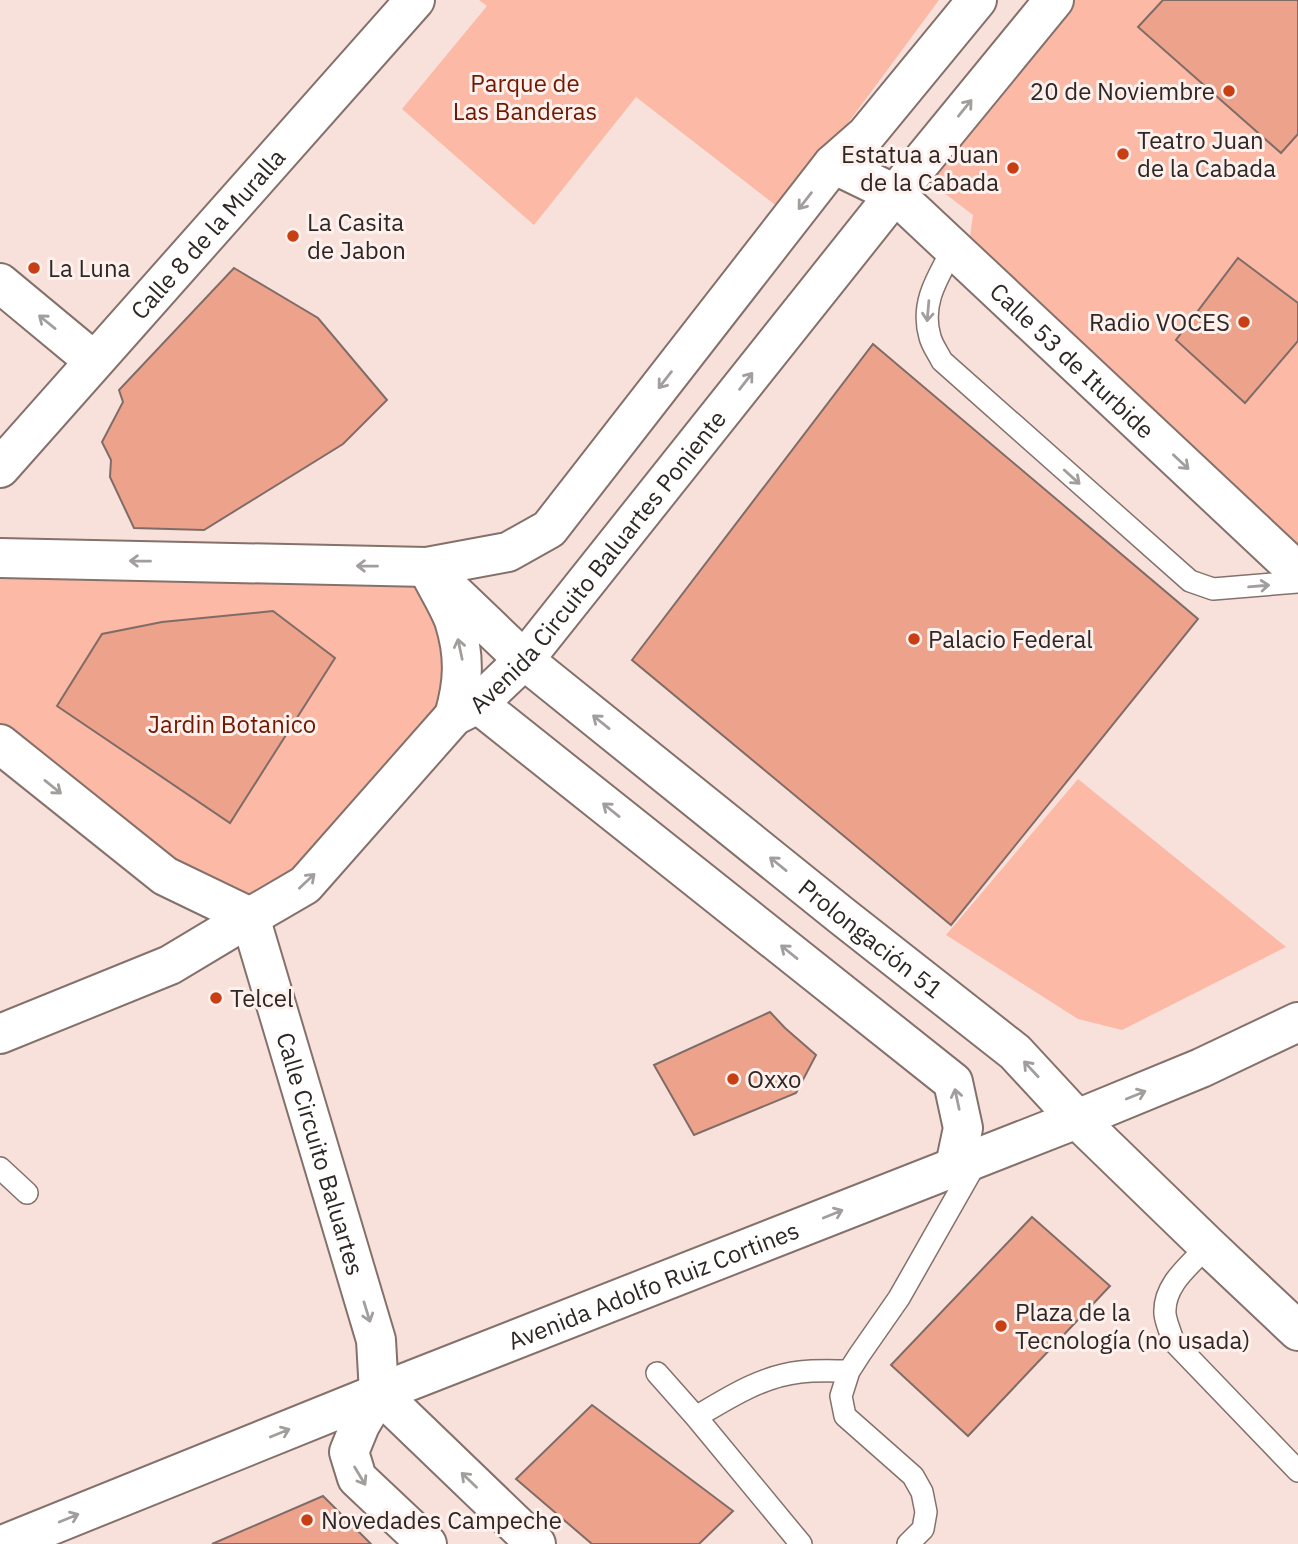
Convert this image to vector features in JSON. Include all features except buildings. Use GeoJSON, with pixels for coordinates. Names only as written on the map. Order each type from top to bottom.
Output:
{"type":"FeatureCollection","features":[{"type":"Feature","properties":{"kind":"main road","name":"Calle 8 de la Muralla"},"geometry":{"type":"LineString","coordinates":[[0,468],[415,0]]}},
{"type":"Feature","properties":{"kind":"main road"},"geometry":{"type":"LineString","coordinates":[[0,558],[427,567],[508,551],[549,528],[833,164],[866,135],[976,0]]}},
{"type":"Feature","properties":{"kind":"main road","name":"Avenida Circuito Baluartes Poniente"},"geometry":{"type":"LineString","coordinates":[[0,1034],[170,965],[305,885],[466,710],[524,660],[895,194],[1054,0]]}},
{"type":"Feature","properties":{"kind":"main road","name":"Calle 53 de Iturbide"},"geometry":{"type":"LineString","coordinates":[[833,164],[895,194],[1298,572]]}},
{"type":"Feature","properties":{"kind":"main road"},"geometry":{"type":"LineString","coordinates":[[0,283],[94,360]]}},
{"type":"Feature","properties":{"kind":"main road"},"geometry":{"type":"LineString","coordinates":[[427,567],[453,620],[463,665],[461,691],[466,710],[953,1082],[967,1161]]}},
{"type":"Feature","properties":{"kind":"main road","name":"Prolongación 51"},"geometry":{"type":"LineString","coordinates":[[427,567],[524,660],[1016,1052],[1077,1119],[1298,1331]]}},
{"type":"Feature","properties":{"kind":"main road"},"geometry":{"type":"LineString","coordinates":[[0,744],[165,876],[250,918]]}},
{"type":"Feature","properties":{"kind":"main road","name":"Calle Circuito Baluartes"},"geometry":{"type":"LineString","coordinates":[[250,918],[376,1340],[379,1393]]}},
{"type":"Feature","properties":{"kind":"main road","name":"Avenida Adolfo Ruiz Cortines"},"geometry":{"type":"LineString","coordinates":[[5,1544],[379,1393],[1077,1119],[1201,1068],[1298,1022]]}},
{"type":"Feature","properties":{"kind":"main road"},"geometry":{"type":"LineString","coordinates":[[427,1544],[357,1478],[349,1452],[360,1425],[379,1393],[536,1544]]}},
{"type":"Feature","properties":{"kind":"lane"},"geometry":{"type":"LineString","coordinates":[[953,249],[932,290],[926,314],[930,338],[942,361],[1190,581],[1213,589],[1298,582]]}},
{"type":"Feature","properties":{"kind":"lane"},"geometry":{"type":"LineString","coordinates":[[908,1544],[923,1529],[926,1512],[922,1492],[913,1476],[845,1416],[841,1396],[849,1371],[900,1298],[967,1161]]}},
{"type":"Feature","properties":{"kind":"lane"},"geometry":{"type":"LineString","coordinates":[[0,1168],[27,1193]]}},
{"type":"Feature","properties":{"kind":"lane"},"geometry":{"type":"LineString","coordinates":[[1208,1246],[1181,1273],[1168,1294],[1165,1315],[1173,1341],[1298,1471]]}},
{"type":"Feature","properties":{"kind":"lane"},"geometry":{"type":"LineString","coordinates":[[696,1417],[763,1380],[800,1372],[849,1371]]}},
{"type":"Feature","properties":{"kind":"lane"},"geometry":{"type":"LineString","coordinates":[[657,1373],[800,1544]]}},
{"type":"Feature","properties":{"kind":"green space","name":"Parque de Las Banderas"},"geometry":{"type":"Polygon","coordinates":[[[479,0],[939,0],[783,211],[636,97],[534,225],[402,109],[487,6],[479,0]]]}},
{"type":"Feature","properties":{"kind":"green space","name":"20 de Noviembre"},"geometry":{"type":"Polygon","coordinates":[[[1074,0],[1298,0],[1298,544],[970,236],[973,215],[926,179],[1074,0]]]}},
{"type":"Feature","properties":{"kind":"green space","name":"Jardin Botanico"},"geometry":{"type":"Polygon","coordinates":[[[0,558],[427,567],[454,716],[250,917],[0,744],[0,558]]]}},
{"type":"Feature","properties":{"kind":"green space"},"geometry":{"type":"Polygon","coordinates":[[[1078,779],[1286,947],[1122,1030],[1078,1019],[946,935],[1078,779]]]}},
{"type":"Feature","properties":{"kind":"place","name":"20 de Noviembre"},"geometry":{"type":"Point","coordinates":[1229,91]}},
{"type":"Feature","properties":{"kind":"place","name":"Teatro Juan de la Cabada"},"geometry":{"type":"Point","coordinates":[1123,154]}},
{"type":"Feature","properties":{"kind":"place","name":"Estatua a Juan de la Cabada"},"geometry":{"type":"Point","coordinates":[1013,168]}},
{"type":"Feature","properties":{"kind":"place","name":"La Casita de Jabon"},"geometry":{"type":"Point","coordinates":[293,236]}},
{"type":"Feature","properties":{"kind":"place","name":"La Luna"},"geometry":{"type":"Point","coordinates":[34,268]}},
{"type":"Feature","properties":{"kind":"place","name":"Radio VOCES"},"geometry":{"type":"Point","coordinates":[1244,322]}},
{"type":"Feature","properties":{"kind":"place","name":"Palacio Federal"},"geometry":{"type":"Point","coordinates":[914,639]}},
{"type":"Feature","properties":{"kind":"place","name":"Telcel"},"geometry":{"type":"Point","coordinates":[216,998]}},
{"type":"Feature","properties":{"kind":"place","name":"Oxxo"},"geometry":{"type":"Point","coordinates":[733,1079]}},
{"type":"Feature","properties":{"kind":"place","name":"Plaza de la Tecnología (no usada)"},"geometry":{"type":"Point","coordinates":[1001,1326]}},
{"type":"Feature","properties":{"kind":"place","name":"Novedades Campeche"},"geometry":{"type":"Point","coordinates":[307,1520]}}]}
